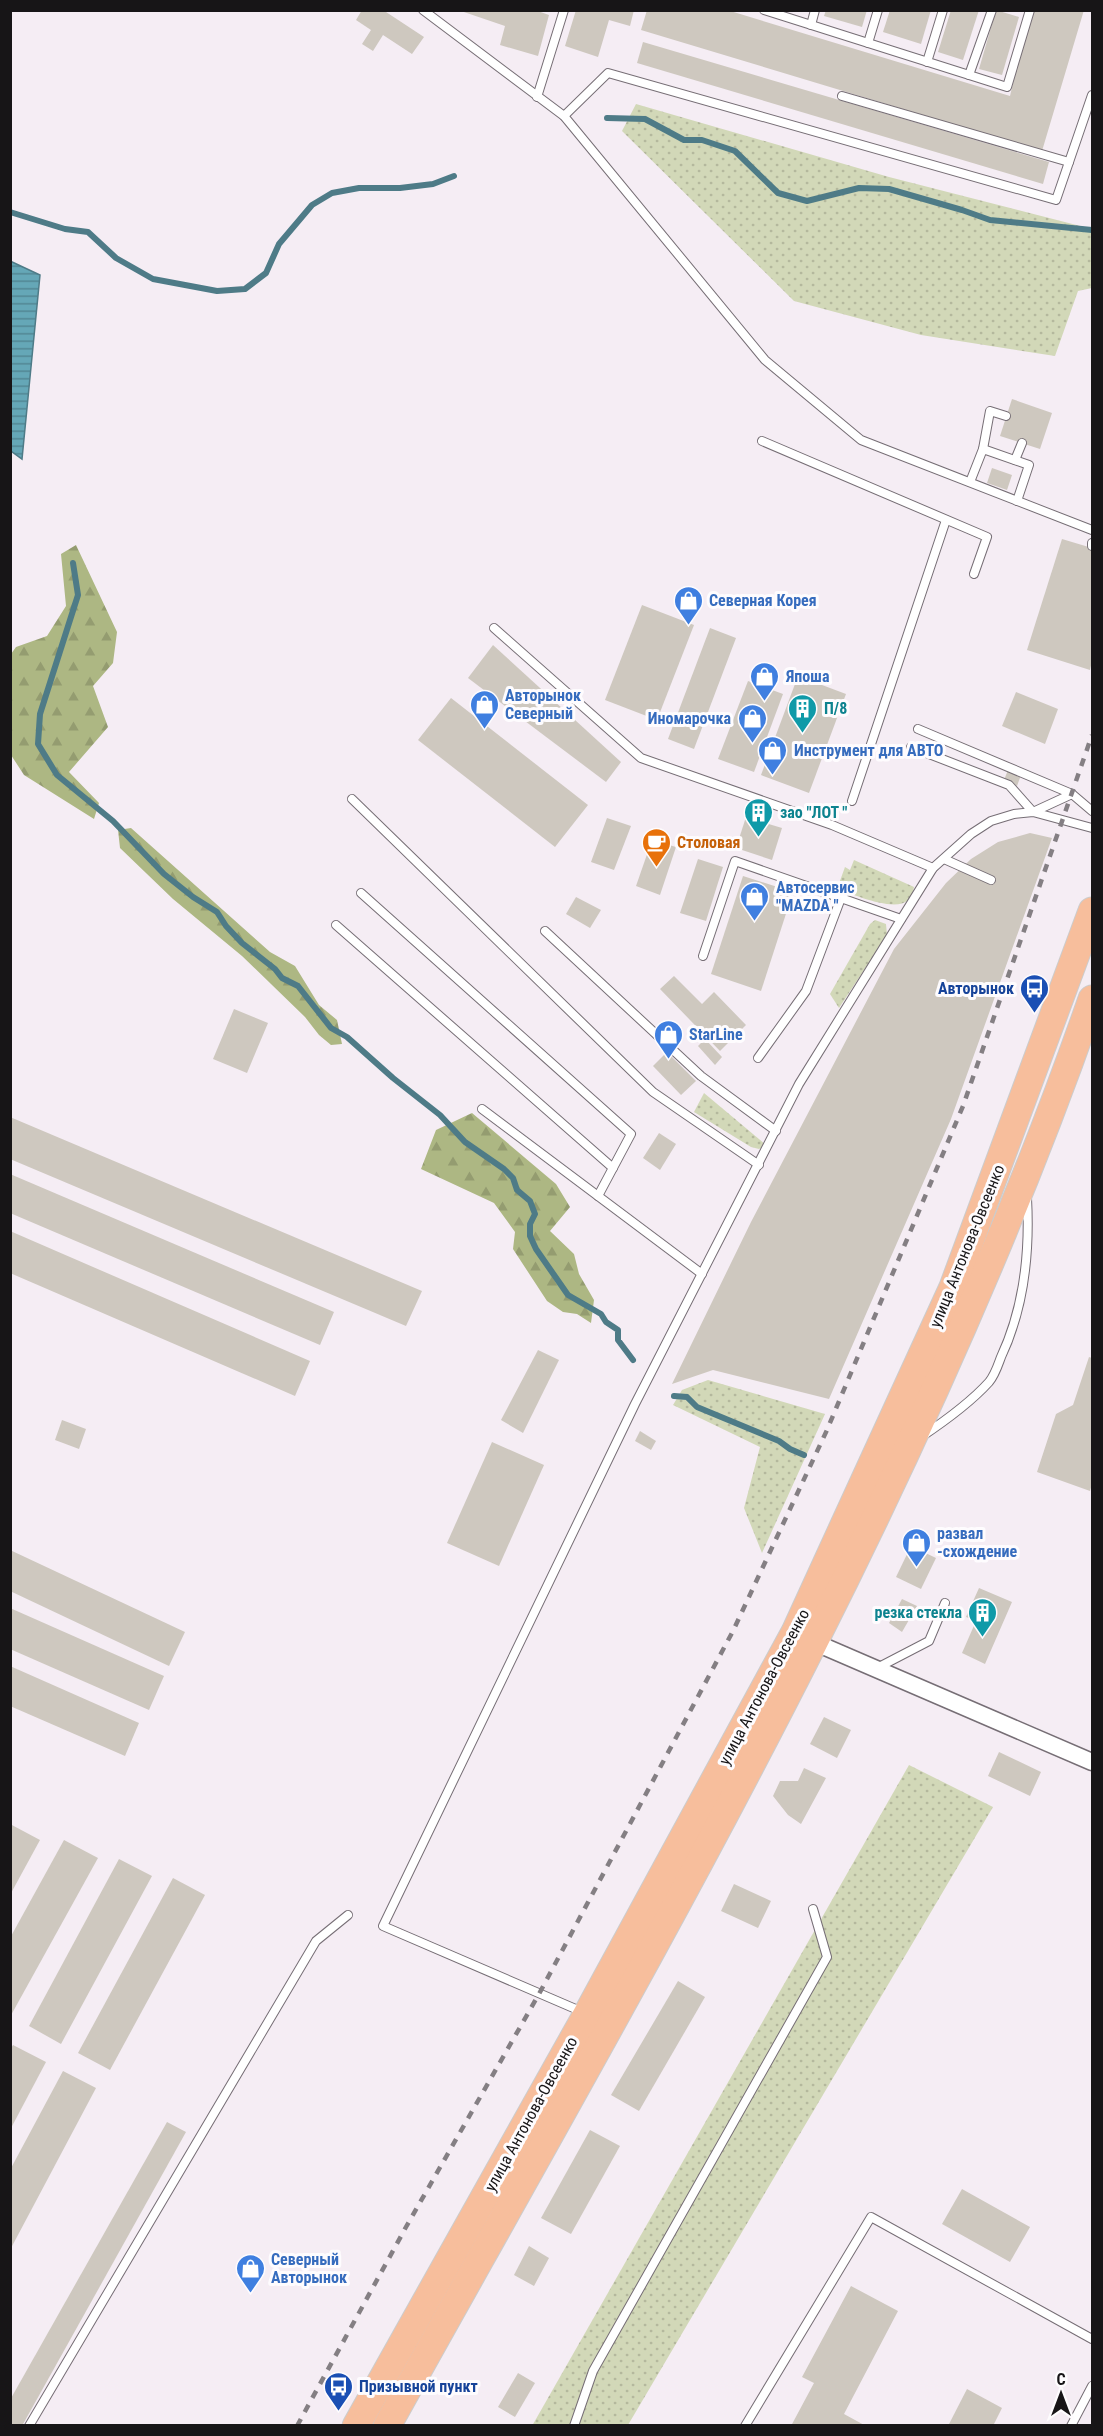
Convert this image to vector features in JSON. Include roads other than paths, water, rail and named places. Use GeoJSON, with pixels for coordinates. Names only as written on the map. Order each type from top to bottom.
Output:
{"type":"FeatureCollection","features":[{"type":"Feature","properties":{"kind":"highway","name":"улица Антонова-Овсеенко"},"geometry":{"type":"LineString","coordinates":[[387,2426],[599,2020],[795,1632],[953,1287],[1092,911]]}},
{"type":"Feature","properties":{"kind":"highway","name":"улица Антонова-Овсеенко"},"geometry":{"type":"LineString","coordinates":[[357,2426],[599,2020],[816,1643],[978,1298],[1026,1180],[1092,999]]}},
{"type":"Feature","properties":{"kind":"street"},"geometry":{"type":"LineString","coordinates":[[816,1643],[1092,1762]]}},
{"type":"Feature","properties":{"kind":"lane"},"geometry":{"type":"LineString","coordinates":[[423,10],[564,116],[765,360],[861,440],[1092,530]]}},
{"type":"Feature","properties":{"kind":"lane"},"geometry":{"type":"LineString","coordinates":[[537,97],[564,10]]}},
{"type":"Feature","properties":{"kind":"lane"},"geometry":{"type":"LineString","coordinates":[[764,10],[1007,87],[1030,10]]}},
{"type":"Feature","properties":{"kind":"lane"},"geometry":{"type":"LineString","coordinates":[[811,25],[815,10]]}},
{"type":"Feature","properties":{"kind":"lane"},"geometry":{"type":"LineString","coordinates":[[868,43],[878,10]]}},
{"type":"Feature","properties":{"kind":"lane"},"geometry":{"type":"LineString","coordinates":[[927,62],[943,10]]}},
{"type":"Feature","properties":{"kind":"lane"},"geometry":{"type":"LineString","coordinates":[[969,75],[992,10]]}},
{"type":"Feature","properties":{"kind":"lane"},"geometry":{"type":"LineString","coordinates":[[564,116],[608,73],[1056,200],[1092,95]]}},
{"type":"Feature","properties":{"kind":"lane"},"geometry":{"type":"LineString","coordinates":[[842,96],[1069,162]]}},
{"type":"Feature","properties":{"kind":"lane"},"geometry":{"type":"LineString","coordinates":[[970,482],[983,449],[990,411],[1006,416]]}},
{"type":"Feature","properties":{"kind":"lane"},"geometry":{"type":"LineString","coordinates":[[762,441],[987,537],[974,574]]}},
{"type":"Feature","properties":{"kind":"lane"},"geometry":{"type":"LineString","coordinates":[[1015,460],[1022,443]]}},
{"type":"Feature","properties":{"kind":"lane"},"geometry":{"type":"LineString","coordinates":[[983,449],[1029,465],[1017,501]]}},
{"type":"Feature","properties":{"kind":"lane"},"geometry":{"type":"LineString","coordinates":[[852,801],[946,520]]}},
{"type":"Feature","properties":{"kind":"lane"},"geometry":{"type":"LineString","coordinates":[[494,628],[641,758],[832,825],[933,868]]}},
{"type":"Feature","properties":{"kind":"lane"},"geometry":{"type":"LineString","coordinates":[[918,729],[1072,794],[1092,811]]}},
{"type":"Feature","properties":{"kind":"lane"},"geometry":{"type":"LineString","coordinates":[[911,747],[1009,785],[1033,812],[1092,828]]}},
{"type":"Feature","properties":{"kind":"lane"},"geometry":{"type":"LineString","coordinates":[[599,2020],[383,1926],[635,1404],[759,1166],[799,1084],[933,868],[971,834],[992,821],[1014,814],[1033,812],[1072,794]]}},
{"type":"Feature","properties":{"kind":"lane"},"geometry":{"type":"LineString","coordinates":[[352,799],[653,1092],[759,1166]]}},
{"type":"Feature","properties":{"kind":"lane"},"geometry":{"type":"LineString","coordinates":[[944,859],[992,879]]}},
{"type":"Feature","properties":{"kind":"lane"},"geometry":{"type":"LineString","coordinates":[[703,956],[735,861],[901,919]]}},
{"type":"Feature","properties":{"kind":"lane"},"geometry":{"type":"LineString","coordinates":[[362,892],[631,1134],[598,1196]]}},
{"type":"Feature","properties":{"kind":"lane"},"geometry":{"type":"LineString","coordinates":[[758,1058],[806,991],[841,898]]}},
{"type":"Feature","properties":{"kind":"lane"},"geometry":{"type":"LineString","coordinates":[[336,925],[613,1168]]}},
{"type":"Feature","properties":{"kind":"lane"},"geometry":{"type":"LineString","coordinates":[[545,931],[701,1076],[776,1131]]}},
{"type":"Feature","properties":{"kind":"lane"},"geometry":{"type":"LineString","coordinates":[[482,1109],[702,1274]]}},
{"type":"Feature","properties":{"kind":"lane"},"geometry":{"type":"LineString","coordinates":[[909,1445],[950,1418],[991,1380],[1006,1347],[1022,1289],[1029,1232],[1026,1180]]}},
{"type":"Feature","properties":{"kind":"lane"},"geometry":{"type":"LineString","coordinates":[[876,1668],[929,1641],[945,1603]]}},
{"type":"Feature","properties":{"kind":"lane"},"geometry":{"type":"LineString","coordinates":[[574,2426],[593,2371],[827,1957],[813,1909]]}},
{"type":"Feature","properties":{"kind":"lane"},"geometry":{"type":"LineString","coordinates":[[30,2426],[316,1941],[348,1915]]}},
{"type":"Feature","properties":{"kind":"lane"},"geometry":{"type":"LineString","coordinates":[[745,2426],[871,2217],[1092,2339]]}},
{"type":"Feature","properties":{"kind":"lane"},"geometry":{"type":"LineString","coordinates":[[1071,2426],[1092,2386]]}},
{"type":"Feature","properties":{"kind":"water"},"geometry":{"type":"Polygon","coordinates":[[[10,261],[40,275],[22,459],[11,451],[10,261]]]}},
{"type":"Feature","properties":{"kind":"waterway"},"geometry":{"type":"LineString","coordinates":[[607,118],[645,119],[684,140],[702,140],[735,151],[778,193],[807,201],[859,188],[889,189],[990,220],[1092,230]]}},
{"type":"Feature","properties":{"kind":"waterway"},"geometry":{"type":"LineString","coordinates":[[10,212],[65,229],[88,232],[116,258],[153,279],[217,291],[245,289],[266,273],[279,244],[312,205],[332,193],[359,188],[400,188],[433,184],[454,176]]}},
{"type":"Feature","properties":{"kind":"waterway"},"geometry":{"type":"LineString","coordinates":[[73,563],[78,595],[40,714],[38,744],[57,775],[113,821],[164,874],[217,912],[242,943],[275,969],[282,978],[298,986],[331,1028],[347,1037],[393,1078],[440,1115],[465,1142],[513,1178],[517,1190],[530,1201],[535,1214],[530,1224],[530,1236],[536,1249],[568,1295],[601,1314],[606,1322],[618,1330],[618,1340],[633,1360]]}},
{"type":"Feature","properties":{"kind":"waterway"},"geometry":{"type":"LineString","coordinates":[[674,1396],[687,1397],[697,1407],[779,1441],[804,1455]]}},
{"type":"Feature","properties":{"kind":"railway"},"geometry":{"type":"LineString","coordinates":[[297,2426],[406,2227],[539,1994],[733,1631],[827,1430],[963,1106],[1092,735]]}},
{"type":"Feature","properties":{"kind":"place","name":"Северная Корея"},"geometry":{"type":"Point","coordinates":[688,626]}},
{"type":"Feature","properties":{"kind":"place","name":"Япоша"},"geometry":{"type":"Point","coordinates":[765,702]}},
{"type":"Feature","properties":{"kind":"place","name":"Авторынок Северный"},"geometry":{"type":"Point","coordinates":[484,730]}},
{"type":"Feature","properties":{"kind":"place","name":"П/8"},"geometry":{"type":"Point","coordinates":[803,734]}},
{"type":"Feature","properties":{"kind":"place","name":"Иномарочка"},"geometry":{"type":"Point","coordinates":[752,744]}},
{"type":"Feature","properties":{"kind":"place","name":"Инструмент для АВТО"},"geometry":{"type":"Point","coordinates":[773,776]}},
{"type":"Feature","properties":{"kind":"place","name":"зао \"ЛОТ \""},"geometry":{"type":"Point","coordinates":[759,838]}},
{"type":"Feature","properties":{"kind":"place","name":"Столовая"},"geometry":{"type":"Point","coordinates":[656,868]}},
{"type":"Feature","properties":{"kind":"place","name":"Автосервис \"MAZDA \""},"geometry":{"type":"Point","coordinates":[755,922]}},
{"type":"Feature","properties":{"kind":"place","name":"Авторынок"},"geometry":{"type":"Point","coordinates":[1035,1014]}},
{"type":"Feature","properties":{"kind":"place","name":"StarLine"},"geometry":{"type":"Point","coordinates":[668,1060]}},
{"type":"Feature","properties":{"kind":"place","name":"развал -схождение"},"geometry":{"type":"Point","coordinates":[916,1568]}},
{"type":"Feature","properties":{"kind":"place","name":"резка стекла"},"geometry":{"type":"Point","coordinates":[983,1638]}},
{"type":"Feature","properties":{"kind":"place","name":"Северный Авторынок"},"geometry":{"type":"Point","coordinates":[250,2294]}},
{"type":"Feature","properties":{"kind":"place","name":"Призывной пункт"},"geometry":{"type":"Point","coordinates":[338,2412]}}]}
